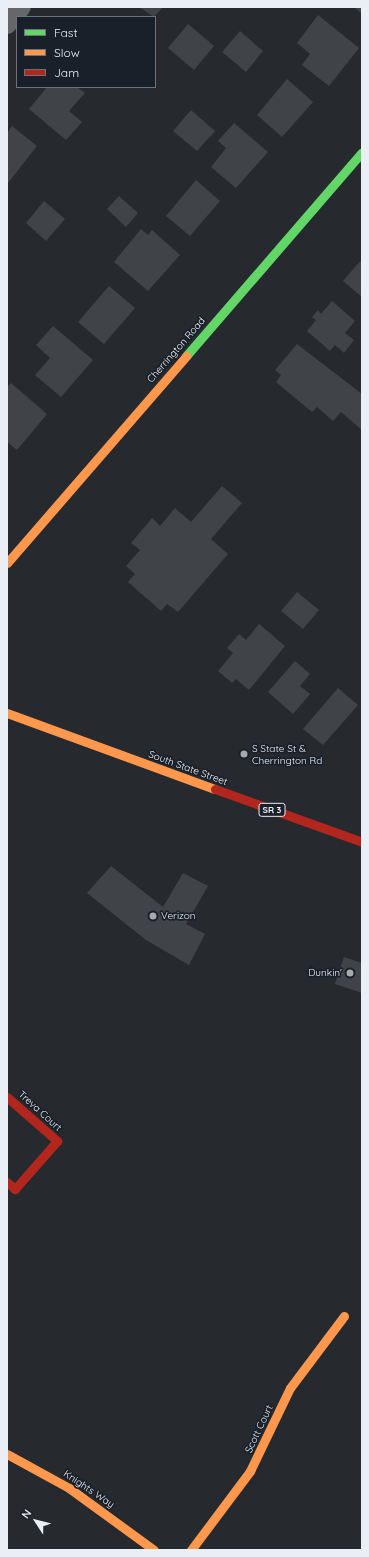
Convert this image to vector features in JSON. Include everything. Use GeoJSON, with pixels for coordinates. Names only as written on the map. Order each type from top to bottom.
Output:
{"type":"FeatureCollection","features":[{"type":"Feature","properties":{"kind":"street"},"geometry":{"type":"LineString","coordinates":[[7,24],[21,7]]}},
{"type":"Feature","properties":{"kind":"street","name":"Cherrington Road"},"geometry":{"type":"LineString","coordinates":[[7,563],[362,152]]}},
{"type":"Feature","properties":{"kind":"street","name":"South State Street"},"geometry":{"type":"LineString","coordinates":[[7,713],[362,842]]}},
{"type":"Feature","properties":{"kind":"street","name":"Treva Court"},"geometry":{"type":"LineString","coordinates":[[7,1096],[56,1141],[15,1189],[7,1182]]}},
{"type":"Feature","properties":{"kind":"street","name":"Scott Court"},"geometry":{"type":"LineString","coordinates":[[192,1550],[250,1472],[290,1388],[344,1316]]}},
{"type":"Feature","properties":{"kind":"street","name":"Knights Way"},"geometry":{"type":"LineString","coordinates":[[7,1454],[69,1488],[154,1550]]}},
{"type":"Feature","properties":{"kind":"building"},"geometry":{"type":"Polygon","coordinates":[[[139,7],[163,7],[155,16],[139,7]]]}},
{"type":"Feature","properties":{"kind":"building"},"geometry":{"type":"Polygon","coordinates":[[[354,7],[362,7],[362,14],[354,7]]]}},
{"type":"Feature","properties":{"kind":"building"},"geometry":{"type":"Polygon","coordinates":[[[318,15],[359,48],[329,86],[302,65],[310,54],[297,43],[318,15]]]}},
{"type":"Feature","properties":{"kind":"building"},"geometry":{"type":"Polygon","coordinates":[[[188,24],[214,46],[194,70],[168,48],[188,24]]]}},
{"type":"Feature","properties":{"kind":"building"},"geometry":{"type":"Polygon","coordinates":[[[240,31],[263,51],[246,72],[222,52],[240,31]]]}},
{"type":"Feature","properties":{"kind":"building"},"geometry":{"type":"Polygon","coordinates":[[[287,79],[313,102],[282,137],[257,115],[287,79]]]}},
{"type":"Feature","properties":{"kind":"building"},"geometry":{"type":"Polygon","coordinates":[[[46,88],[78,88],[85,93],[69,111],[82,122],[66,140],[29,109],[46,88]]]}},
{"type":"Feature","properties":{"kind":"building"},"geometry":{"type":"Polygon","coordinates":[[[191,110],[215,131],[197,151],[173,131],[191,110]]]}},
{"type":"Feature","properties":{"kind":"building"},"geometry":{"type":"Polygon","coordinates":[[[234,123],[268,152],[236,188],[211,167],[226,148],[218,141],[234,123]]]}},
{"type":"Feature","properties":{"kind":"building"},"geometry":{"type":"Polygon","coordinates":[[[12,126],[37,146],[8,183],[7,133],[12,126]]]}},
{"type":"Feature","properties":{"kind":"building"},"geometry":{"type":"Polygon","coordinates":[[[196,180],[220,201],[190,236],[166,216],[196,180]]]}},
{"type":"Feature","properties":{"kind":"building"},"geometry":{"type":"Polygon","coordinates":[[[119,196],[138,213],[126,227],[107,209],[119,196]]]}},
{"type":"Feature","properties":{"kind":"building"},"geometry":{"type":"Polygon","coordinates":[[[44,201],[65,219],[46,241],[26,223],[44,201]]]}},
{"type":"Feature","properties":{"kind":"building"},"geometry":{"type":"Polygon","coordinates":[[[141,229],[148,235],[152,230],[180,255],[148,291],[114,262],[141,229]]]}},
{"type":"Feature","properties":{"kind":"building"},"geometry":{"type":"Polygon","coordinates":[[[362,259],[362,297],[343,281],[362,259]]]}},
{"type":"Feature","properties":{"kind":"building"},"geometry":{"type":"Polygon","coordinates":[[[109,286],[135,308],[104,344],[78,322],[109,286]]]}},
{"type":"Feature","properties":{"kind":"building"},"geometry":{"type":"Polygon","coordinates":[[[332,301],[355,321],[345,333],[354,340],[344,353],[335,345],[330,351],[307,331],[316,320],[312,317],[318,310],[321,314],[332,301]]]}},
{"type":"Feature","properties":{"kind":"building"},"geometry":{"type":"Polygon","coordinates":[[[53,326],[93,360],[61,397],[35,375],[50,358],[36,345],[53,326]]]}},
{"type":"Feature","properties":{"kind":"building"},"geometry":{"type":"Polygon","coordinates":[[[297,344],[362,394],[362,430],[341,412],[333,421],[317,407],[312,412],[276,382],[281,375],[275,370],[297,344]]]}},
{"type":"Feature","properties":{"kind":"building"},"geometry":{"type":"Polygon","coordinates":[[[11,383],[47,414],[17,450],[7,442],[7,387],[11,383]]]}},
{"type":"Feature","properties":{"kind":"building"},"geometry":{"type":"Polygon","coordinates":[[[222,486],[242,503],[211,539],[228,554],[178,612],[167,604],[161,611],[128,582],[135,574],[126,566],[140,550],[131,543],[152,518],[160,526],[175,508],[191,522],[222,486]]]}},
{"type":"Feature","properties":{"kind":"building"},"geometry":{"type":"Polygon","coordinates":[[[297,592],[319,610],[303,629],[281,611],[297,592]]]}},
{"type":"Feature","properties":{"kind":"building"},"geometry":{"type":"Polygon","coordinates":[[[259,624],[285,646],[249,690],[236,679],[232,683],[218,671],[233,653],[227,648],[239,634],[246,640],[259,624]]]}},
{"type":"Feature","properties":{"kind":"building"},"geometry":{"type":"Polygon","coordinates":[[[295,661],[310,674],[300,686],[310,694],[293,714],[268,692],[295,661]]]}},
{"type":"Feature","properties":{"kind":"building"},"geometry":{"type":"Polygon","coordinates":[[[338,688],[358,705],[323,745],[303,729],[338,688]]]}},
{"type":"Feature","properties":{"kind":"building","name":"Verizon"},"geometry":{"type":"Polygon","coordinates":[[[111,866],[163,907],[183,873],[208,886],[186,924],[205,934],[189,965],[146,940],[87,893],[111,866]]]}},
{"type":"Feature","properties":{"kind":"building","name":"Dunkin'"},"geometry":{"type":"Polygon","coordinates":[[[344,957],[362,963],[362,993],[335,984],[344,957]]]}},
{"type":"Feature","properties":{"kind":"traffic: fast"},"geometry":{"type":"LineString","coordinates":[[186,356],[362,152]]}},
{"type":"Feature","properties":{"kind":"traffic: slow"},"geometry":{"type":"LineString","coordinates":[[7,563],[186,356]]}},
{"type":"Feature","properties":{"kind":"traffic: slow"},"geometry":{"type":"LineString","coordinates":[[7,713],[215,789]]}},
{"type":"Feature","properties":{"kind":"traffic: slow"},"geometry":{"type":"LineString","coordinates":[[191,1550],[250,1471],[290,1388],[344,1316]]}},
{"type":"Feature","properties":{"kind":"traffic: slow"},"geometry":{"type":"LineString","coordinates":[[7,1454],[69,1488],[154,1550]]}},
{"type":"Feature","properties":{"kind":"traffic: jam"},"geometry":{"type":"LineString","coordinates":[[215,789],[362,842]]}},
{"type":"Feature","properties":{"kind":"traffic: jam"},"geometry":{"type":"LineString","coordinates":[[7,1097],[57,1141],[15,1189],[7,1182]]}},
{"type":"Feature","properties":{"kind":"place","name":"S State St & Cherrington Rd"},"geometry":{"type":"Point","coordinates":[244,754]}},
{"type":"Feature","properties":{"kind":"place","name":"Verizon"},"geometry":{"type":"Point","coordinates":[153,916]}},
{"type":"Feature","properties":{"kind":"place","name":"Dunkin'"},"geometry":{"type":"Point","coordinates":[350,973]}}]}
